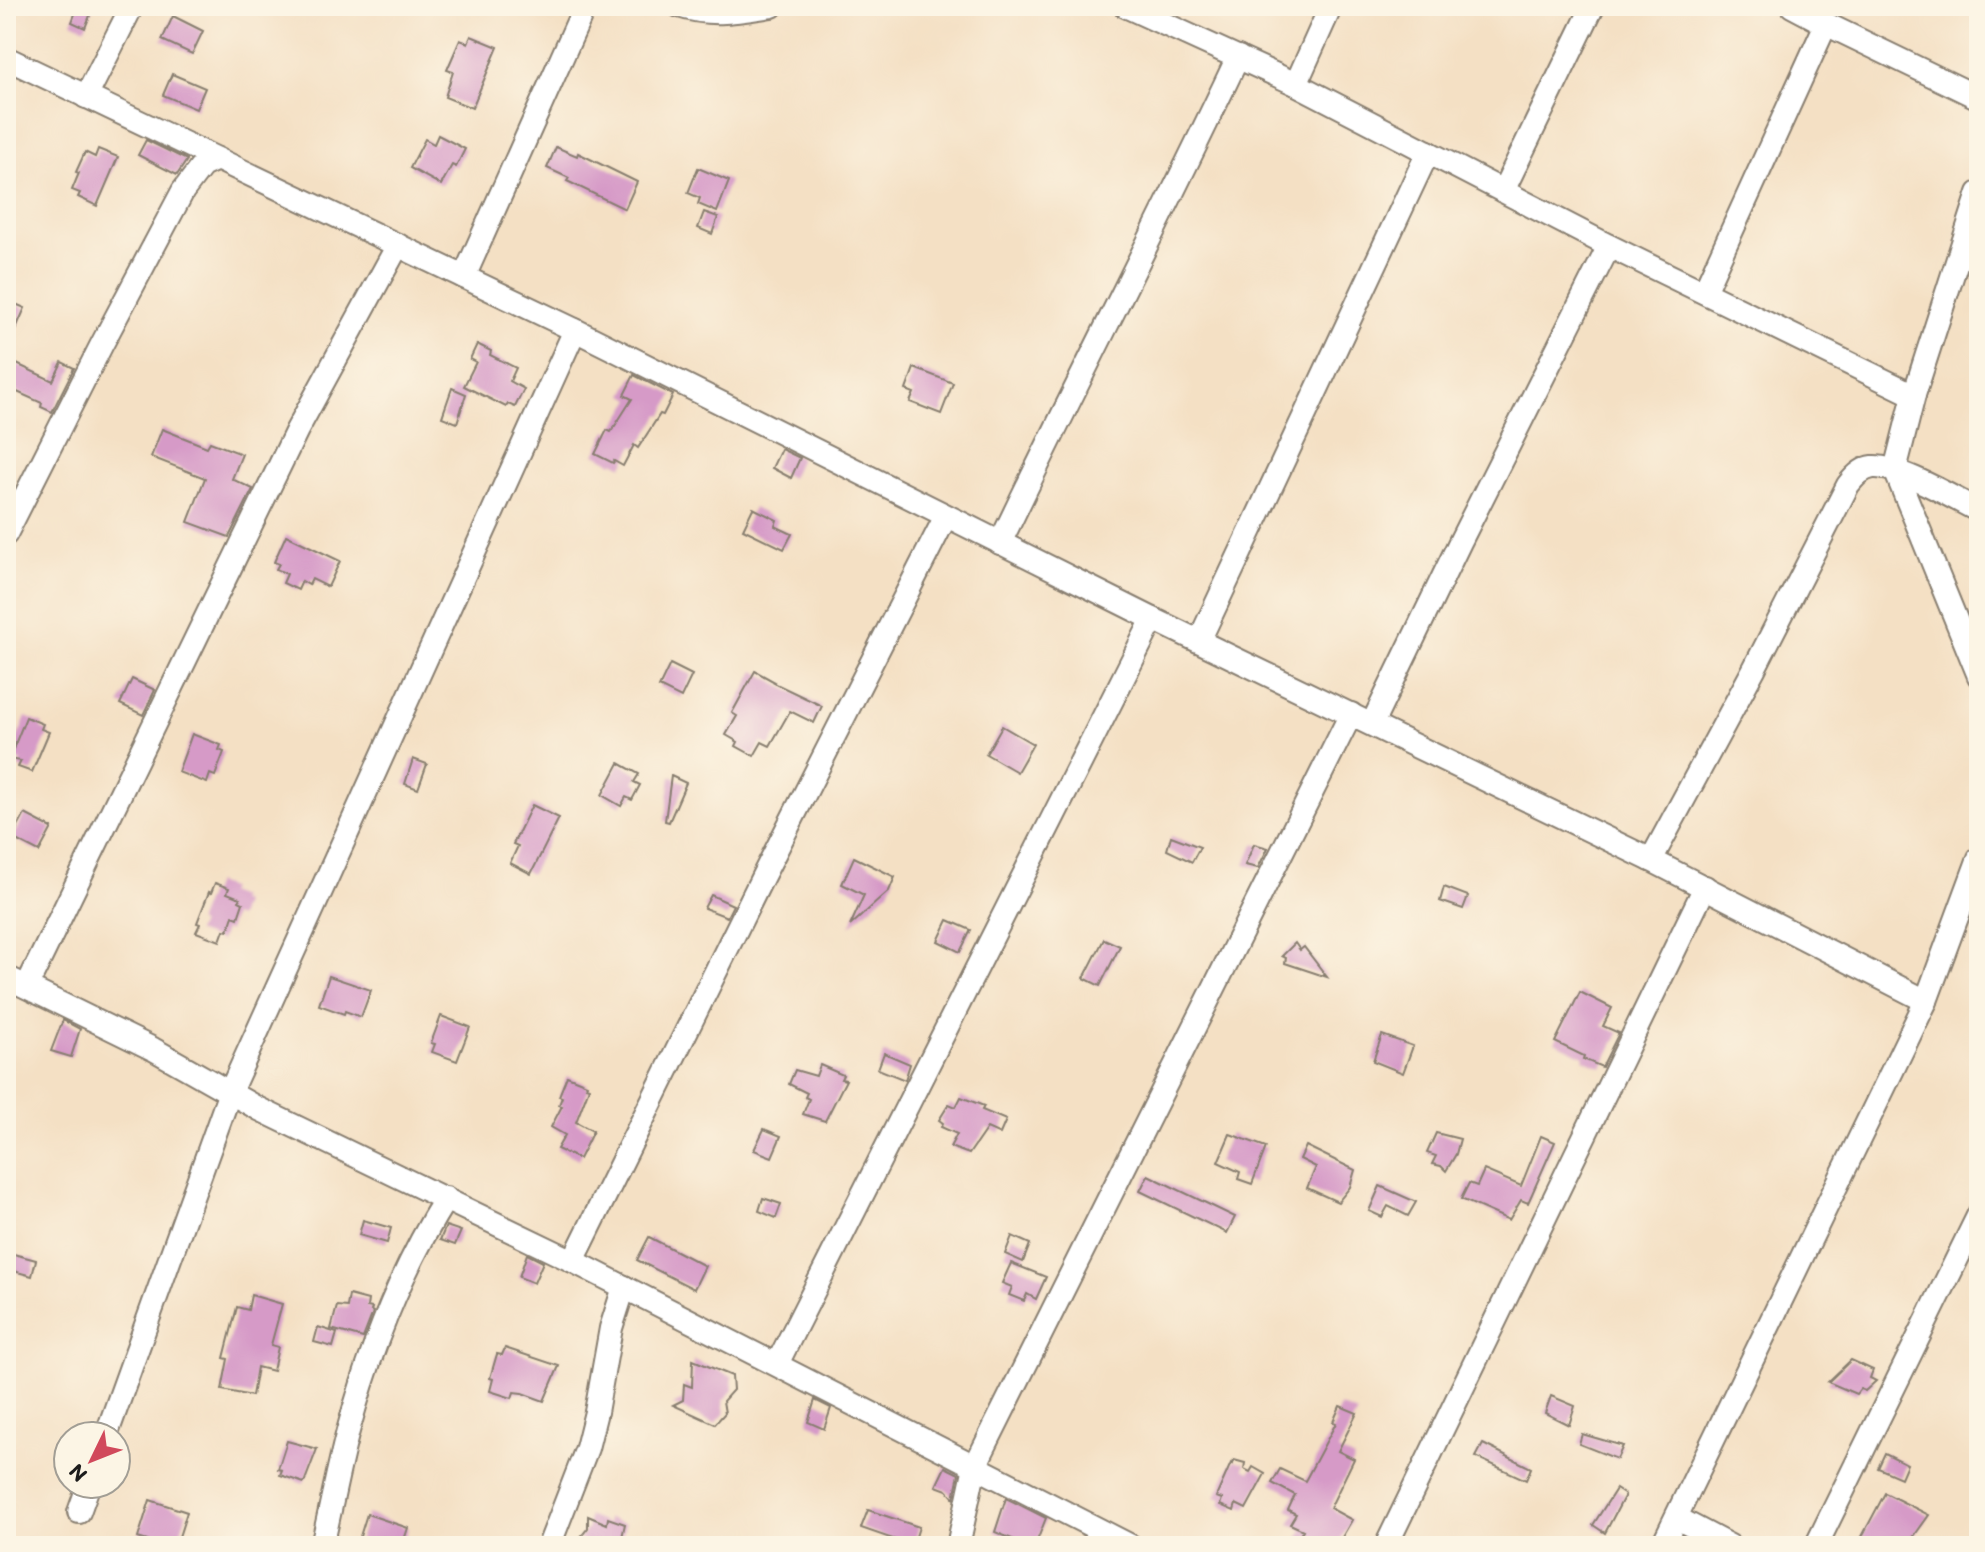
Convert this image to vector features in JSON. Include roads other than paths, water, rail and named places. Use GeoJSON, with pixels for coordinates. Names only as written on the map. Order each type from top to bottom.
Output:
{"type":"FeatureCollection","features":[{"type":"Feature","properties":{"kind":"street"},"geometry":{"type":"LineString","coordinates":[[86,97],[132,6]]}},
{"type":"Feature","properties":{"kind":"street"},"geometry":{"type":"LineString","coordinates":[[464,277],[585,6]]}},
{"type":"Feature","properties":{"kind":"street"},"geometry":{"type":"LineString","coordinates":[[679,6],[713,13],[772,6]]}},
{"type":"Feature","properties":{"kind":"street"},"geometry":{"type":"LineString","coordinates":[[1125,6],[1296,84],[1609,246],[1914,395]]}},
{"type":"Feature","properties":{"kind":"street"},"geometry":{"type":"LineString","coordinates":[[1296,84],[1331,6]]}},
{"type":"Feature","properties":{"kind":"street"},"geometry":{"type":"LineString","coordinates":[[1503,191],[1593,6]]}},
{"type":"Feature","properties":{"kind":"street"},"geometry":{"type":"LineString","coordinates":[[1792,6],[1979,98]]}},
{"type":"Feature","properties":{"kind":"street"},"geometry":{"type":"LineString","coordinates":[[1704,292],[1826,24]]}},
{"type":"Feature","properties":{"kind":"street"},"geometry":{"type":"LineString","coordinates":[[1000,543],[1238,57]]}},
{"type":"Feature","properties":{"kind":"street"},"geometry":{"type":"LineString","coordinates":[[6,58],[575,330],[1153,619],[1651,860],[1926,1001]]}},
{"type":"Feature","properties":{"kind":"street"},"geometry":{"type":"LineString","coordinates":[[1199,641],[1428,152]]}},
{"type":"Feature","properties":{"kind":"street"},"geometry":{"type":"LineString","coordinates":[[6,534],[183,191],[202,166],[217,159]]}},
{"type":"Feature","properties":{"kind":"street"},"geometry":{"type":"LineString","coordinates":[[1979,193],[1914,395],[1895,470],[1979,676]]}},
{"type":"Feature","properties":{"kind":"street"},"geometry":{"type":"LineString","coordinates":[[27,986],[297,430],[398,245]]}},
{"type":"Feature","properties":{"kind":"street"},"geometry":{"type":"LineString","coordinates":[[1372,724],[1609,246]]}},
{"type":"Feature","properties":{"kind":"street"},"geometry":{"type":"LineString","coordinates":[[112,1420],[230,1092],[575,330]]}},
{"type":"Feature","properties":{"kind":"street"},"geometry":{"type":"LineString","coordinates":[[1651,860],[1854,477],[1872,467],[1895,470],[1979,511]]}},
{"type":"Feature","properties":{"kind":"street"},"geometry":{"type":"LineString","coordinates":[[573,1261],[763,876],[946,516]]}},
{"type":"Feature","properties":{"kind":"street"},"geometry":{"type":"LineString","coordinates":[[777,1364],[1153,619]]}},
{"type":"Feature","properties":{"kind":"street"},"geometry":{"type":"LineString","coordinates":[[958,1546],[975,1466],[1351,714]]}},
{"type":"Feature","properties":{"kind":"street"},"geometry":{"type":"LineString","coordinates":[[1662,1546],[1926,1001],[1979,858]]}},
{"type":"Feature","properties":{"kind":"street"},"geometry":{"type":"LineString","coordinates":[[1386,1546],[1705,887]]}},
{"type":"Feature","properties":{"kind":"street"},"geometry":{"type":"LineString","coordinates":[[6,977],[153,1049],[259,1109],[573,1261],[1131,1546]]}},
{"type":"Feature","properties":{"kind":"street"},"geometry":{"type":"LineString","coordinates":[[322,1546],[348,1433],[372,1351],[422,1239],[446,1198]]}},
{"type":"Feature","properties":{"kind":"street"},"geometry":{"type":"LineString","coordinates":[[1816,1546],[1979,1214]]}},
{"type":"Feature","properties":{"kind":"street"},"geometry":{"type":"LineString","coordinates":[[549,1546],[587,1448],[611,1328],[624,1287]]}},
{"type":"Feature","properties":{"kind":"street"},"geometry":{"type":"LineString","coordinates":[[79,1512],[83,1500]]}},
{"type":"Feature","properties":{"kind":"street"},"geometry":{"type":"LineString","coordinates":[[1677,1518],[1730,1546]]}}]}
